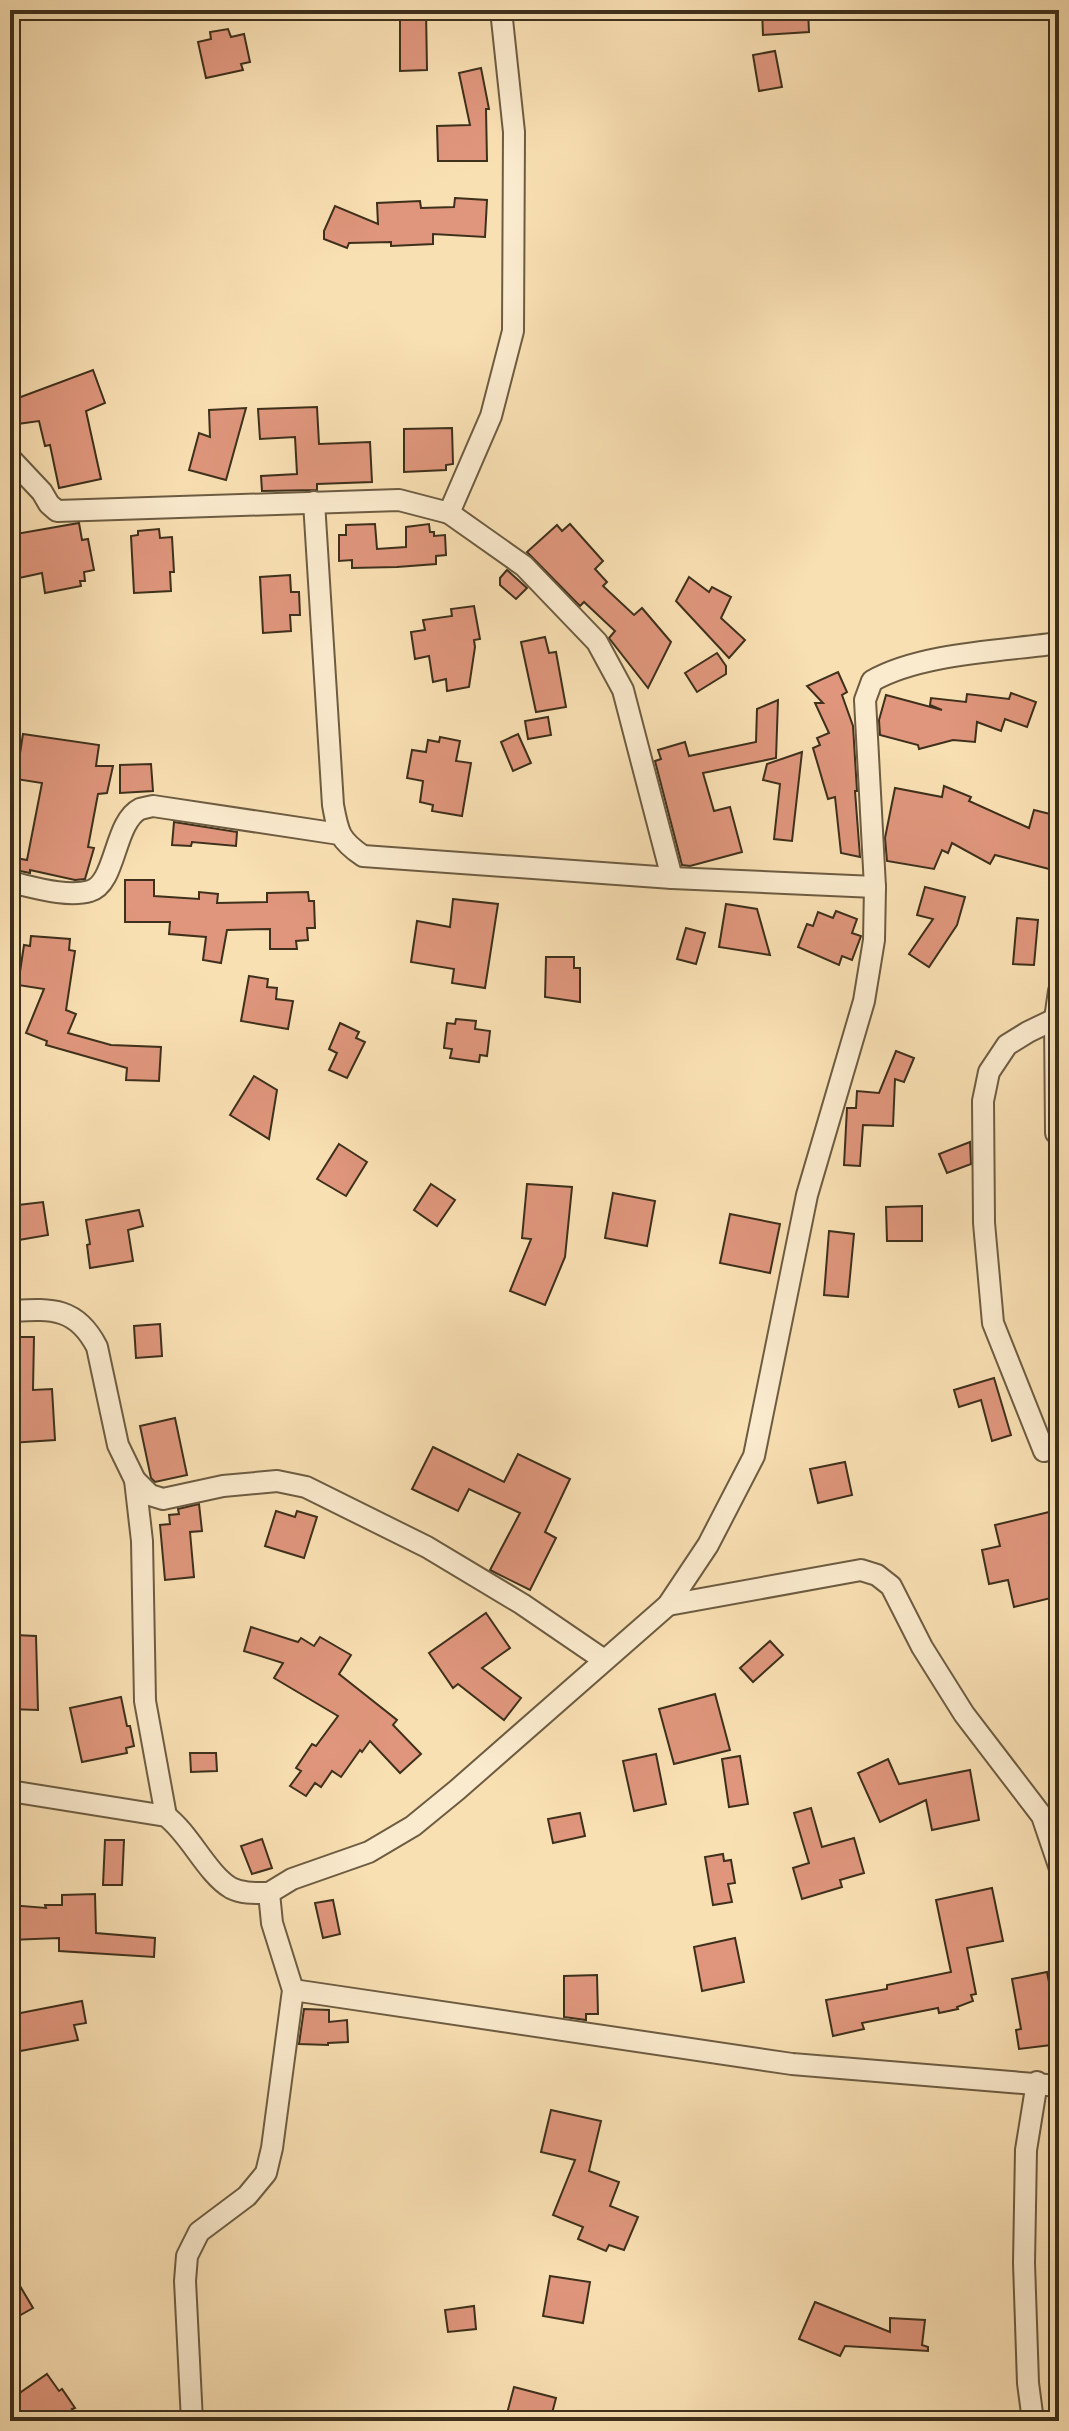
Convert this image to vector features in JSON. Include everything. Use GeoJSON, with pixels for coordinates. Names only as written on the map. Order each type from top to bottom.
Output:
{"type":"FeatureCollection","features":[{"type":"Feature","properties":{"kind":"street"},"geometry":{"type":"LineString","coordinates":[[449,513],[491,416],[513,331],[514,132],[501,10]]}},
{"type":"Feature","properties":{"kind":"street"},"geometry":{"type":"LineString","coordinates":[[10,458],[57,511],[399,500],[449,513],[524,566],[597,642],[623,690],[672,878]]}},
{"type":"Feature","properties":{"kind":"street"},"geometry":{"type":"LineString","coordinates":[[314,502],[333,805],[339,834],[347,846],[363,856],[672,878],[875,887]]}},
{"type":"Feature","properties":{"kind":"street"},"geometry":{"type":"LineString","coordinates":[[10,1791],[166,1816],[179,1826],[229,1887],[247,1893],[269,1893],[292,1879],[369,1852],[413,1826],[668,1605],[708,1545],[754,1456],[807,1195],[864,1001],[874,940],[875,887],[865,700],[872,681],[889,672],[948,658],[1059,643]]}},
{"type":"Feature","properties":{"kind":"street"},"geometry":{"type":"LineString","coordinates":[[10,882],[57,892],[91,891],[102,882],[129,820],[139,810],[153,806],[339,834]]}},
{"type":"Feature","properties":{"kind":"street"},"geometry":{"type":"LineString","coordinates":[[1056,1133],[1055,1019],[1059,991]]}},
{"type":"Feature","properties":{"kind":"street"},"geometry":{"type":"LineString","coordinates":[[1044,1451],[993,1323],[984,1223],[983,1101],[989,1072],[1007,1045],[1055,1019]]}},
{"type":"Feature","properties":{"kind":"street"},"geometry":{"type":"LineString","coordinates":[[10,1311],[49,1309],[64,1313],[80,1323],[91,1336],[97,1347],[118,1445],[135,1480],[150,1495],[163,1499],[223,1486],[277,1481],[306,1487],[427,1547],[522,1604],[604,1660]]}},
{"type":"Feature","properties":{"kind":"street"},"geometry":{"type":"LineString","coordinates":[[135,1480],[142,1541],[145,1701],[166,1816]]}},
{"type":"Feature","properties":{"kind":"street"},"geometry":{"type":"LineString","coordinates":[[668,1605],[861,1570],[877,1575],[891,1586],[922,1647],[964,1714],[1042,1816],[1059,1866]]}},
{"type":"Feature","properties":{"kind":"street"},"geometry":{"type":"LineString","coordinates":[[192,2421],[185,2281],[187,2256],[199,2232],[247,2196],[266,2173],[272,2148],[293,1990],[272,1923],[269,1893]]}},
{"type":"Feature","properties":{"kind":"street"},"geometry":{"type":"LineString","coordinates":[[293,1990],[792,2064],[1059,2086]]}},
{"type":"Feature","properties":{"kind":"street"},"geometry":{"type":"LineString","coordinates":[[1033,2421],[1028,2383],[1024,2263],[1026,2150],[1037,2082]]}},
{"type":"Feature","properties":{"kind":"building"},"geometry":{"type":"Polygon","coordinates":[[[400,10],[426,10],[427,70],[400,71],[400,10]]]}},
{"type":"Feature","properties":{"kind":"building"},"geometry":{"type":"Polygon","coordinates":[[[762,10],[808,10],[809,32],[763,35],[762,10]]]}},
{"type":"Feature","properties":{"kind":"building"},"geometry":{"type":"Polygon","coordinates":[[[228,29],[231,37],[244,34],[250,62],[241,64],[243,70],[206,78],[198,42],[211,39],[210,32],[228,29]]]}},
{"type":"Feature","properties":{"kind":"building"},"geometry":{"type":"Polygon","coordinates":[[[775,51],[782,87],[759,91],[753,55],[775,51]]]}},
{"type":"Feature","properties":{"kind":"building"},"geometry":{"type":"Polygon","coordinates":[[[481,68],[489,109],[486,109],[487,161],[438,161],[437,126],[470,125],[459,73],[481,68]]]}},
{"type":"Feature","properties":{"kind":"building"},"geometry":{"type":"Polygon","coordinates":[[[455,198],[487,200],[485,237],[433,234],[433,244],[391,246],[391,242],[349,243],[347,248],[324,239],[324,231],[335,206],[378,224],[377,203],[420,201],[421,208],[454,207],[455,198]]]}},
{"type":"Feature","properties":{"kind":"building"},"geometry":{"type":"Polygon","coordinates":[[[93,370],[105,403],[86,411],[101,479],[59,488],[50,445],[45,446],[39,421],[10,425],[10,401],[93,370]]]}},
{"type":"Feature","properties":{"kind":"building"},"geometry":{"type":"Polygon","coordinates":[[[317,407],[319,444],[370,442],[372,482],[317,484],[317,490],[262,491],[261,476],[297,474],[295,437],[260,439],[258,409],[317,407]]]}},
{"type":"Feature","properties":{"kind":"building"},"geometry":{"type":"Polygon","coordinates":[[[246,408],[226,480],[189,470],[199,433],[210,437],[209,410],[246,408]]]}},
{"type":"Feature","properties":{"kind":"building"},"geometry":{"type":"Polygon","coordinates":[[[452,428],[453,464],[446,465],[446,470],[404,472],[404,429],[452,428]]]}},
{"type":"Feature","properties":{"kind":"building"},"geometry":{"type":"Polygon","coordinates":[[[79,523],[82,540],[88,539],[94,570],[84,572],[85,581],[80,581],[81,586],[45,593],[42,573],[10,580],[10,535],[79,523]]]}},
{"type":"Feature","properties":{"kind":"building"},"geometry":{"type":"Polygon","coordinates":[[[375,524],[377,549],[406,547],[406,527],[429,524],[434,536],[445,535],[446,555],[436,556],[436,564],[397,567],[352,568],[352,560],[339,561],[339,535],[346,535],[346,525],[375,524]]]}},
{"type":"Feature","properties":{"kind":"building"},"geometry":{"type":"Polygon","coordinates":[[[570,524],[603,561],[595,569],[607,582],[603,586],[634,615],[642,608],[671,642],[648,688],[609,638],[615,631],[584,602],[580,606],[527,552],[557,525],[562,531],[570,524]]]}},
{"type":"Feature","properties":{"kind":"building"},"geometry":{"type":"Polygon","coordinates":[[[159,529],[160,538],[172,537],[174,572],[170,572],[171,591],[134,593],[131,536],[138,535],[138,531],[159,529]]]}},
{"type":"Feature","properties":{"kind":"building"},"geometry":{"type":"Polygon","coordinates":[[[507,570],[527,588],[516,599],[500,585],[500,578],[507,570]]]}},
{"type":"Feature","properties":{"kind":"building"},"geometry":{"type":"Polygon","coordinates":[[[290,575],[291,592],[299,592],[300,615],[290,615],[291,631],[263,633],[260,577],[290,575]]]}},
{"type":"Feature","properties":{"kind":"building"},"geometry":{"type":"Polygon","coordinates":[[[689,577],[709,592],[712,587],[731,597],[721,618],[745,640],[729,658],[676,601],[689,577]]]}},
{"type":"Feature","properties":{"kind":"building"},"geometry":{"type":"Polygon","coordinates":[[[474,606],[480,639],[474,640],[469,687],[447,691],[446,679],[433,682],[429,656],[415,659],[411,632],[425,630],[423,620],[452,616],[451,609],[474,606]]]}},
{"type":"Feature","properties":{"kind":"building"},"geometry":{"type":"Polygon","coordinates":[[[545,637],[549,653],[556,652],[566,707],[536,712],[521,642],[545,637]]]}},
{"type":"Feature","properties":{"kind":"building"},"geometry":{"type":"Polygon","coordinates":[[[717,653],[726,666],[726,674],[697,692],[685,673],[717,653]]]}},
{"type":"Feature","properties":{"kind":"building"},"geometry":{"type":"Polygon","coordinates":[[[838,672],[847,692],[842,695],[853,726],[860,857],[841,853],[835,797],[828,799],[813,748],[820,745],[817,738],[829,733],[815,703],[823,703],[807,686],[838,672]]]}},
{"type":"Feature","properties":{"kind":"building"},"geometry":{"type":"Polygon","coordinates":[[[1011,693],[1036,702],[1027,727],[1005,719],[1001,731],[977,722],[975,742],[953,740],[919,749],[918,745],[880,735],[879,720],[886,695],[942,710],[930,705],[931,698],[966,702],[967,694],[1009,699],[1011,693]]]}},
{"type":"Feature","properties":{"kind":"building"},"geometry":{"type":"Polygon","coordinates":[[[778,700],[776,758],[703,773],[714,811],[730,807],[742,852],[690,866],[682,865],[655,761],[661,759],[658,750],[685,742],[689,756],[756,742],[757,709],[778,700]]]}},
{"type":"Feature","properties":{"kind":"building"},"geometry":{"type":"Polygon","coordinates":[[[548,717],[551,735],[528,739],[525,721],[548,717]]]}},
{"type":"Feature","properties":{"kind":"building"},"geometry":{"type":"Polygon","coordinates":[[[23,734],[99,745],[96,766],[113,766],[107,793],[98,794],[88,847],[94,848],[85,879],[10,869],[10,857],[27,860],[42,783],[16,779],[23,734]]]}},
{"type":"Feature","properties":{"kind":"building"},"geometry":{"type":"Polygon","coordinates":[[[518,734],[531,763],[513,771],[501,742],[518,734]]]}},
{"type":"Feature","properties":{"kind":"building"},"geometry":{"type":"Polygon","coordinates":[[[440,737],[460,741],[456,761],[471,763],[462,816],[432,811],[433,805],[420,802],[423,781],[407,778],[412,750],[426,752],[428,740],[439,742],[440,737]]]}},
{"type":"Feature","properties":{"kind":"building"},"geometry":{"type":"Polygon","coordinates":[[[802,752],[792,841],[774,839],[780,784],[763,780],[767,764],[802,752]]]}},
{"type":"Feature","properties":{"kind":"building"},"geometry":{"type":"Polygon","coordinates":[[[151,764],[153,791],[120,793],[120,765],[151,764]]]}},
{"type":"Feature","properties":{"kind":"building"},"geometry":{"type":"Polygon","coordinates":[[[944,786],[1029,828],[1034,810],[1058,816],[1051,843],[1059,845],[1053,870],[995,855],[990,864],[952,843],[948,853],[942,850],[934,869],[887,861],[885,838],[895,788],[942,797],[944,786]]]}},
{"type":"Feature","properties":{"kind":"building"},"geometry":{"type":"Polygon","coordinates":[[[174,822],[237,832],[236,846],[192,842],[191,846],[172,845],[174,822]]]}},
{"type":"Feature","properties":{"kind":"building"},"geometry":{"type":"Polygon","coordinates":[[[125,880],[154,880],[154,896],[199,899],[199,892],[218,894],[217,903],[267,902],[267,893],[308,892],[309,901],[314,901],[315,928],[307,928],[308,940],[296,941],[297,949],[270,949],[270,929],[227,930],[221,963],[203,960],[206,937],[169,934],[170,922],[125,922],[125,880]]]}},
{"type":"Feature","properties":{"kind":"building"},"geometry":{"type":"Polygon","coordinates":[[[925,887],[965,897],[957,925],[929,967],[909,954],[933,919],[917,915],[925,887]]]}},
{"type":"Feature","properties":{"kind":"building"},"geometry":{"type":"Polygon","coordinates":[[[453,899],[498,904],[485,988],[452,983],[454,969],[411,962],[417,921],[450,927],[453,899]]]}},
{"type":"Feature","properties":{"kind":"building"},"geometry":{"type":"Polygon","coordinates":[[[726,904],[757,909],[770,955],[719,947],[726,904]]]}},
{"type":"Feature","properties":{"kind":"building"},"geometry":{"type":"Polygon","coordinates":[[[836,911],[857,919],[852,933],[861,936],[852,960],[842,956],[839,965],[798,947],[807,924],[813,926],[818,912],[833,918],[836,911]]]}},
{"type":"Feature","properties":{"kind":"building"},"geometry":{"type":"Polygon","coordinates":[[[1017,918],[1038,920],[1034,965],[1013,964],[1017,918]]]}},
{"type":"Feature","properties":{"kind":"building"},"geometry":{"type":"Polygon","coordinates":[[[686,928],[705,933],[696,964],[677,959],[686,928]]]}},
{"type":"Feature","properties":{"kind":"building"},"geometry":{"type":"Polygon","coordinates":[[[31,936],[70,939],[69,950],[75,951],[66,1010],[76,1014],[68,1033],[111,1045],[161,1047],[159,1081],[126,1080],[127,1068],[46,1045],[47,1041],[26,1033],[44,989],[18,985],[24,945],[30,946],[31,936]]]}},
{"type":"Feature","properties":{"kind":"building"},"geometry":{"type":"Polygon","coordinates":[[[546,957],[574,957],[574,968],[580,968],[580,1002],[545,997],[546,957]]]}},
{"type":"Feature","properties":{"kind":"building"},"geometry":{"type":"Polygon","coordinates":[[[249,976],[268,979],[267,987],[277,988],[276,999],[293,1001],[288,1029],[241,1021],[249,976]]]}},
{"type":"Feature","properties":{"kind":"building"},"geometry":{"type":"Polygon","coordinates":[[[456,1019],[476,1021],[475,1029],[490,1031],[487,1056],[480,1055],[479,1062],[450,1058],[452,1049],[444,1048],[447,1023],[455,1024],[456,1019]]]}},
{"type":"Feature","properties":{"kind":"building"},"geometry":{"type":"Polygon","coordinates":[[[340,1023],[359,1032],[356,1038],[365,1042],[347,1078],[329,1070],[337,1053],[329,1049],[340,1023]]]}},
{"type":"Feature","properties":{"kind":"building"},"geometry":{"type":"Polygon","coordinates":[[[896,1051],[914,1058],[904,1082],[895,1079],[893,1126],[863,1125],[860,1166],[844,1165],[847,1108],[856,1108],[857,1091],[879,1093],[896,1051]]]}},
{"type":"Feature","properties":{"kind":"building"},"geometry":{"type":"Polygon","coordinates":[[[254,1076],[277,1090],[269,1139],[230,1115],[254,1076]]]}},
{"type":"Feature","properties":{"kind":"building"},"geometry":{"type":"Polygon","coordinates":[[[970,1142],[971,1164],[947,1173],[939,1154],[970,1142]]]}},
{"type":"Feature","properties":{"kind":"building"},"geometry":{"type":"Polygon","coordinates":[[[339,1144],[367,1162],[346,1196],[317,1179],[339,1144]]]}},
{"type":"Feature","properties":{"kind":"building"},"geometry":{"type":"Polygon","coordinates":[[[431,1184],[455,1200],[437,1226],[414,1210],[431,1184]]]}},
{"type":"Feature","properties":{"kind":"building"},"geometry":{"type":"Polygon","coordinates":[[[527,1184],[572,1187],[565,1257],[545,1305],[510,1291],[531,1239],[522,1238],[527,1184]]]}},
{"type":"Feature","properties":{"kind":"building"},"geometry":{"type":"Polygon","coordinates":[[[613,1193],[655,1201],[647,1246],[605,1238],[613,1193]]]}},
{"type":"Feature","properties":{"kind":"building"},"geometry":{"type":"Polygon","coordinates":[[[43,1202],[48,1235],[13,1241],[10,1206],[43,1202]]]}},
{"type":"Feature","properties":{"kind":"building"},"geometry":{"type":"Polygon","coordinates":[[[922,1206],[922,1241],[887,1241],[886,1207],[922,1206]]]}},
{"type":"Feature","properties":{"kind":"building"},"geometry":{"type":"Polygon","coordinates":[[[139,1210],[143,1226],[128,1230],[133,1261],[90,1268],[86,1220],[139,1210]]]}},
{"type":"Feature","properties":{"kind":"building"},"geometry":{"type":"Polygon","coordinates":[[[730,1214],[780,1224],[770,1273],[720,1263],[730,1214]]]}},
{"type":"Feature","properties":{"kind":"building"},"geometry":{"type":"Polygon","coordinates":[[[829,1231],[854,1234],[848,1297],[824,1295],[829,1231]]]}},
{"type":"Feature","properties":{"kind":"building"},"geometry":{"type":"Polygon","coordinates":[[[160,1324],[162,1356],[136,1358],[134,1326],[160,1324]]]}},
{"type":"Feature","properties":{"kind":"building"},"geometry":{"type":"Polygon","coordinates":[[[10,1337],[34,1337],[33,1390],[52,1389],[55,1440],[10,1443],[10,1337]]]}},
{"type":"Feature","properties":{"kind":"building"},"geometry":{"type":"Polygon","coordinates":[[[994,1378],[1011,1435],[992,1441],[981,1400],[959,1407],[954,1390],[994,1378]]]}},
{"type":"Feature","properties":{"kind":"building"},"geometry":{"type":"Polygon","coordinates":[[[175,1418],[187,1475],[155,1482],[151,1478],[140,1426],[175,1418]]]}},
{"type":"Feature","properties":{"kind":"building"},"geometry":{"type":"Polygon","coordinates":[[[433,1447],[504,1482],[518,1454],[570,1479],[545,1532],[556,1538],[530,1590],[490,1570],[520,1513],[469,1489],[458,1511],[412,1489],[433,1447]]]}},
{"type":"Feature","properties":{"kind":"building"},"geometry":{"type":"Polygon","coordinates":[[[845,1462],[852,1495],[818,1503],[810,1469],[845,1462]]]}},
{"type":"Feature","properties":{"kind":"building"},"geometry":{"type":"Polygon","coordinates":[[[199,1504],[202,1531],[190,1532],[194,1577],[165,1580],[160,1525],[170,1524],[169,1515],[179,1514],[178,1509],[199,1504]]]}},
{"type":"Feature","properties":{"kind":"building"},"geometry":{"type":"Polygon","coordinates":[[[276,1511],[295,1517],[297,1511],[317,1517],[304,1558],[265,1546],[276,1511]]]}},
{"type":"Feature","properties":{"kind":"building"},"geometry":{"type":"Polygon","coordinates":[[[1049,1512],[1056,1542],[1049,1543],[1059,1596],[1014,1607],[1008,1580],[989,1584],[982,1550],[1000,1546],[995,1525],[1049,1512]]]}},
{"type":"Feature","properties":{"kind":"building"},"geometry":{"type":"Polygon","coordinates":[[[486,1613],[510,1648],[482,1668],[521,1698],[504,1720],[458,1684],[453,1688],[429,1653],[486,1613]]]}},
{"type":"Feature","properties":{"kind":"building"},"geometry":{"type":"Polygon","coordinates":[[[251,1627],[298,1642],[301,1638],[314,1646],[320,1637],[351,1655],[339,1674],[397,1720],[393,1725],[421,1754],[400,1773],[370,1741],[341,1777],[332,1771],[321,1787],[315,1783],[306,1796],[290,1786],[301,1771],[296,1768],[312,1744],[316,1746],[338,1716],[274,1678],[283,1663],[244,1651],[251,1627]]]}},
{"type":"Feature","properties":{"kind":"building"},"geometry":{"type":"Polygon","coordinates":[[[15,1635],[36,1636],[38,1710],[10,1709],[10,1656],[14,1657],[15,1635]]]}},
{"type":"Feature","properties":{"kind":"building"},"geometry":{"type":"Polygon","coordinates":[[[770,1641],[783,1655],[753,1682],[740,1668],[770,1641]]]}},
{"type":"Feature","properties":{"kind":"building"},"geometry":{"type":"Polygon","coordinates":[[[715,1694],[730,1750],[674,1764],[659,1709],[715,1694]]]}},
{"type":"Feature","properties":{"kind":"building"},"geometry":{"type":"Polygon","coordinates":[[[121,1697],[134,1746],[126,1748],[127,1753],[82,1762],[70,1708],[121,1697]]]}},
{"type":"Feature","properties":{"kind":"building"},"geometry":{"type":"Polygon","coordinates":[[[190,1753],[216,1753],[217,1771],[191,1772],[190,1753]]]}},
{"type":"Feature","properties":{"kind":"building"},"geometry":{"type":"Polygon","coordinates":[[[656,1754],[666,1804],[634,1811],[623,1761],[656,1754]]]}},
{"type":"Feature","properties":{"kind":"building"},"geometry":{"type":"Polygon","coordinates":[[[740,1756],[748,1804],[729,1807],[722,1759],[740,1756]]]}},
{"type":"Feature","properties":{"kind":"building"},"geometry":{"type":"Polygon","coordinates":[[[888,1759],[899,1784],[970,1770],[979,1820],[932,1830],[926,1800],[880,1822],[858,1773],[888,1759]]]}},
{"type":"Feature","properties":{"kind":"building"},"geometry":{"type":"Polygon","coordinates":[[[811,1808],[822,1847],[854,1838],[864,1873],[840,1880],[842,1887],[802,1899],[793,1868],[809,1863],[794,1813],[811,1808]]]}},
{"type":"Feature","properties":{"kind":"building"},"geometry":{"type":"Polygon","coordinates":[[[580,1813],[585,1836],[553,1843],[548,1819],[580,1813]]]}},
{"type":"Feature","properties":{"kind":"building"},"geometry":{"type":"Polygon","coordinates":[[[262,1839],[272,1868],[252,1874],[241,1846],[262,1839]]]}},
{"type":"Feature","properties":{"kind":"building"},"geometry":{"type":"Polygon","coordinates":[[[105,1840],[124,1840],[122,1885],[103,1885],[105,1840]]]}},
{"type":"Feature","properties":{"kind":"building"},"geometry":{"type":"Polygon","coordinates":[[[723,1854],[724,1861],[731,1860],[735,1883],[728,1884],[732,1902],[713,1905],[705,1857],[723,1854]]]}},
{"type":"Feature","properties":{"kind":"building"},"geometry":{"type":"Polygon","coordinates":[[[992,1888],[1003,1941],[967,1948],[976,1994],[971,1995],[973,2001],[958,2009],[939,2013],[938,2008],[862,2023],[864,2029],[833,2036],[826,2000],[887,1989],[887,1985],[951,1972],[936,1900],[992,1888]]]}},
{"type":"Feature","properties":{"kind":"building"},"geometry":{"type":"Polygon","coordinates":[[[95,1894],[96,1933],[155,1938],[154,1957],[59,1951],[59,1938],[10,1940],[10,1905],[46,1908],[45,1905],[62,1905],[62,1895],[95,1894]]]}},
{"type":"Feature","properties":{"kind":"building"},"geometry":{"type":"Polygon","coordinates":[[[333,1900],[340,1934],[323,1938],[315,1903],[333,1900]]]}},
{"type":"Feature","properties":{"kind":"building"},"geometry":{"type":"Polygon","coordinates":[[[735,1938],[744,1982],[702,1991],[694,1947],[735,1938]]]}},
{"type":"Feature","properties":{"kind":"building"},"geometry":{"type":"Polygon","coordinates":[[[1047,1972],[1059,2044],[1019,2049],[1016,2030],[1021,2029],[1012,1979],[1047,1972]]]}},
{"type":"Feature","properties":{"kind":"building"},"geometry":{"type":"Polygon","coordinates":[[[597,1975],[598,2014],[586,2014],[586,2020],[564,2017],[564,1976],[597,1975]]]}},
{"type":"Feature","properties":{"kind":"building"},"geometry":{"type":"Polygon","coordinates":[[[82,2001],[86,2023],[74,2025],[78,2040],[10,2053],[10,2015],[82,2001]]]}},
{"type":"Feature","properties":{"kind":"building"},"geometry":{"type":"Polygon","coordinates":[[[304,2009],[329,2010],[329,2022],[347,2020],[348,2042],[299,2044],[304,2009]]]}},
{"type":"Feature","properties":{"kind":"building"},"geometry":{"type":"Polygon","coordinates":[[[551,2110],[601,2121],[589,2171],[619,2182],[610,2206],[638,2217],[624,2250],[609,2245],[606,2251],[578,2239],[583,2227],[553,2215],[575,2160],[541,2152],[551,2110]]]}},
{"type":"Feature","properties":{"kind":"building"},"geometry":{"type":"Polygon","coordinates":[[[10,2269],[33,2308],[10,2321],[10,2269]]]}},
{"type":"Feature","properties":{"kind":"building"},"geometry":{"type":"Polygon","coordinates":[[[550,2276],[590,2282],[583,2323],[543,2316],[550,2276]]]}},
{"type":"Feature","properties":{"kind":"building"},"geometry":{"type":"Polygon","coordinates":[[[815,2302],[890,2332],[890,2318],[925,2320],[922,2345],[928,2347],[928,2351],[845,2346],[840,2356],[799,2339],[815,2302]]]}},
{"type":"Feature","properties":{"kind":"building"},"geometry":{"type":"Polygon","coordinates":[[[474,2306],[476,2329],[448,2332],[445,2310],[474,2306]]]}},
{"type":"Feature","properties":{"kind":"building"},"geometry":{"type":"Polygon","coordinates":[[[47,2374],[59,2391],[62,2389],[80,2421],[26,2421],[11,2399],[47,2374]]]}},
{"type":"Feature","properties":{"kind":"building"},"geometry":{"type":"Polygon","coordinates":[[[514,2387],[556,2398],[550,2421],[505,2421],[514,2387]]]}}]}
